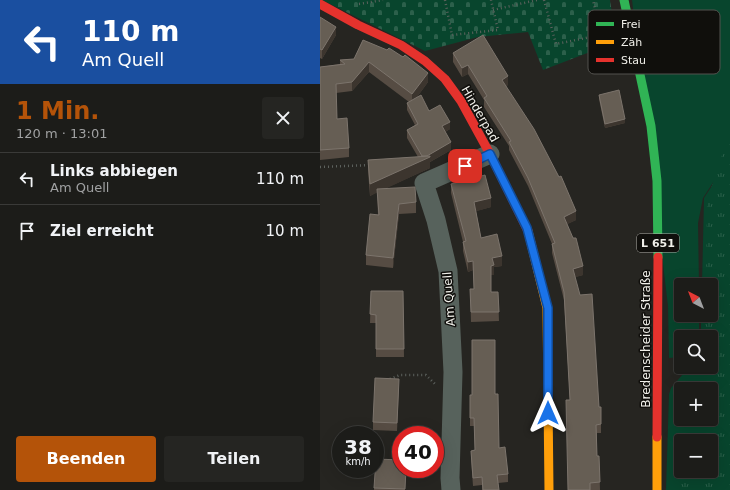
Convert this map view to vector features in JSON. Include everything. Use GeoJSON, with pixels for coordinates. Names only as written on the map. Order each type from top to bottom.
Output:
{"type":"FeatureCollection","features":[{"type":"Feature","properties":{"kind":"street","name":"Bredenscheider Straße"},"geometry":{"type":"LineString","coordinates":[[624,0],[626,10]]}},
{"type":"Feature","properties":{"kind":"street","name":"Hinderpad"},"geometry":{"type":"LineString","coordinates":[[320,4],[401,45],[425,60],[436,70],[461,102],[490,154],[527,228],[548,308],[549,490]]}},
{"type":"Feature","properties":{"kind":"street","name":"Bredenscheider Straße"},"geometry":{"type":"LineString","coordinates":[[640,74],[651,126],[657,182],[657,490]]}},
{"type":"Feature","properties":{"kind":"street","name":"Am Quell"},"geometry":{"type":"LineString","coordinates":[[451,490],[450,478],[454,372],[448,271],[436,220],[424,183],[490,154]]}},
{"type":"Feature","properties":{"kind":"path"},"geometry":{"type":"LineString","coordinates":[[355,5],[383,0]]}},
{"type":"Feature","properties":{"kind":"path"},"geometry":{"type":"LineString","coordinates":[[445,0],[452,35],[498,30],[491,0]]}},
{"type":"Feature","properties":{"kind":"path"},"geometry":{"type":"LineString","coordinates":[[493,10],[537,0]]}},
{"type":"Feature","properties":{"kind":"path"},"geometry":{"type":"LineString","coordinates":[[544,0],[556,44],[588,38]]}},
{"type":"Feature","properties":{"kind":"path"},"geometry":{"type":"LineString","coordinates":[[593,0],[595,10]]}},
{"type":"Feature","properties":{"kind":"path"},"geometry":{"type":"LineString","coordinates":[[320,167],[376,164]]}},
{"type":"Feature","properties":{"kind":"path"},"geometry":{"type":"LineString","coordinates":[[388,380],[400,376],[426,375],[433,381],[436,387],[453,387]]}},
{"type":"Feature","properties":{"kind":"green space"},"geometry":{"type":"Polygon","coordinates":[[[322,0],[610,0],[611,10],[588,10],[588,53],[543,70],[528,32],[478,37],[425,51],[322,0]]]}},
{"type":"Feature","properties":{"kind":"green space"},"geometry":{"type":"Polygon","coordinates":[[[632,0],[730,0],[730,156],[703,198],[698,223],[699,278],[674,278],[674,322],[699,322],[699,330],[674,330],[674,358],[669,358],[668,306],[641,74],[720,74],[720,10],[633,10],[632,0]]]}},
{"type":"Feature","properties":{"kind":"green space"},"geometry":{"type":"Polygon","coordinates":[[[730,142],[730,490],[678,490],[676,478],[718,478],[718,434],[677,434],[678,426],[718,426],[718,382],[700,382],[701,374],[718,374],[718,330],[702,330],[702,322],[718,322],[718,278],[706,278],[707,204],[716,171],[725,147],[730,142]]]}},
{"type":"Feature","properties":{"kind":"green space"},"geometry":{"type":"Polygon","coordinates":[[[730,158],[730,490],[666,490],[669,394],[674,384],[674,426],[718,426],[718,382],[676,382],[683,374],[718,374],[718,330],[701,330],[701,322],[718,322],[718,278],[702,278],[704,198],[730,158]]]}},
{"type":"Feature","properties":{"kind":"building"},"geometry":{"type":"Polygon","coordinates":[[[320,17],[336,27],[322,50],[320,49],[320,17]]]}},
{"type":"Feature","properties":{"kind":"building"},"geometry":{"type":"Polygon","coordinates":[[[483,35],[508,76],[502,80],[534,129],[559,177],[561,176],[576,211],[564,217],[573,238],[576,238],[583,266],[573,269],[580,295],[592,294],[599,407],[601,407],[601,424],[596,425],[600,482],[590,483],[590,490],[568,490],[566,400],[570,400],[564,292],[552,244],[555,243],[528,178],[509,142],[511,141],[484,98],[487,96],[468,65],[462,68],[453,53],[483,35]]]}},
{"type":"Feature","properties":{"kind":"building"},"geometry":{"type":"Polygon","coordinates":[[[363,40],[387,50],[389,48],[403,57],[405,55],[428,73],[412,94],[369,62],[352,82],[336,84],[337,119],[347,118],[349,148],[320,150],[320,67],[345,64],[340,60],[354,59],[363,40]]]}},
{"type":"Feature","properties":{"kind":"building"},"geometry":{"type":"Polygon","coordinates":[[[619,90],[625,119],[605,124],[599,95],[619,90]]]}},
{"type":"Feature","properties":{"kind":"building"},"geometry":{"type":"Polygon","coordinates":[[[421,95],[429,111],[440,105],[450,122],[442,126],[451,142],[427,156],[422,156],[407,130],[418,124],[407,103],[421,95]]]}},
{"type":"Feature","properties":{"kind":"building"},"geometry":{"type":"Polygon","coordinates":[[[430,157],[370,184],[368,160],[430,157]]]}},
{"type":"Feature","properties":{"kind":"building"},"geometry":{"type":"Polygon","coordinates":[[[485,175],[491,198],[474,202],[481,238],[497,234],[502,256],[492,258],[494,265],[491,266],[491,292],[498,292],[499,312],[471,312],[470,289],[474,289],[473,261],[468,262],[463,242],[466,241],[451,184],[485,175]]]}},
{"type":"Feature","properties":{"kind":"building"},"geometry":{"type":"Polygon","coordinates":[[[415,187],[416,202],[399,204],[393,258],[366,255],[370,214],[379,215],[377,189],[415,187]]]}},
{"type":"Feature","properties":{"kind":"building"},"geometry":{"type":"Polygon","coordinates":[[[371,291],[403,291],[404,349],[376,349],[376,315],[370,314],[371,291]]]}},
{"type":"Feature","properties":{"kind":"building"},"geometry":{"type":"Polygon","coordinates":[[[472,340],[495,340],[495,394],[498,394],[499,448],[505,447],[508,474],[497,475],[499,490],[483,490],[482,477],[473,478],[471,451],[475,450],[474,418],[470,418],[470,395],[472,395],[472,340]]]}},
{"type":"Feature","properties":{"kind":"building"},"geometry":{"type":"Polygon","coordinates":[[[375,378],[399,379],[397,423],[373,422],[375,378]]]}},
{"type":"Feature","properties":{"kind":"building"},"geometry":{"type":"Polygon","coordinates":[[[384,459],[392,460],[392,478],[406,478],[405,489],[374,488],[375,478],[384,478],[384,459]]]}},
{"type":"Feature","properties":{"kind":"traffic: fast"},"geometry":{"type":"LineString","coordinates":[[624,0],[626,10]]}},
{"type":"Feature","properties":{"kind":"traffic: fast"},"geometry":{"type":"LineString","coordinates":[[640,74],[651,126],[657,181],[658,257]]}},
{"type":"Feature","properties":{"kind":"traffic: slow"},"geometry":{"type":"LineString","coordinates":[[528,231],[547,308],[549,490]]}},
{"type":"Feature","properties":{"kind":"traffic: slow"},"geometry":{"type":"LineString","coordinates":[[657,437],[657,490]]}},
{"type":"Feature","properties":{"kind":"traffic: jam"},"geometry":{"type":"LineString","coordinates":[[320,4],[358,25],[401,45],[425,61],[445,79],[461,101],[490,154],[528,231]]}},
{"type":"Feature","properties":{"kind":"traffic: jam"},"geometry":{"type":"LineString","coordinates":[[657,437],[658,257]]}},
{"type":"Feature","properties":{"kind":"route"},"geometry":{"type":"LineString","coordinates":[[465,166],[490,154],[527,228],[548,308],[548,413]]}}]}
